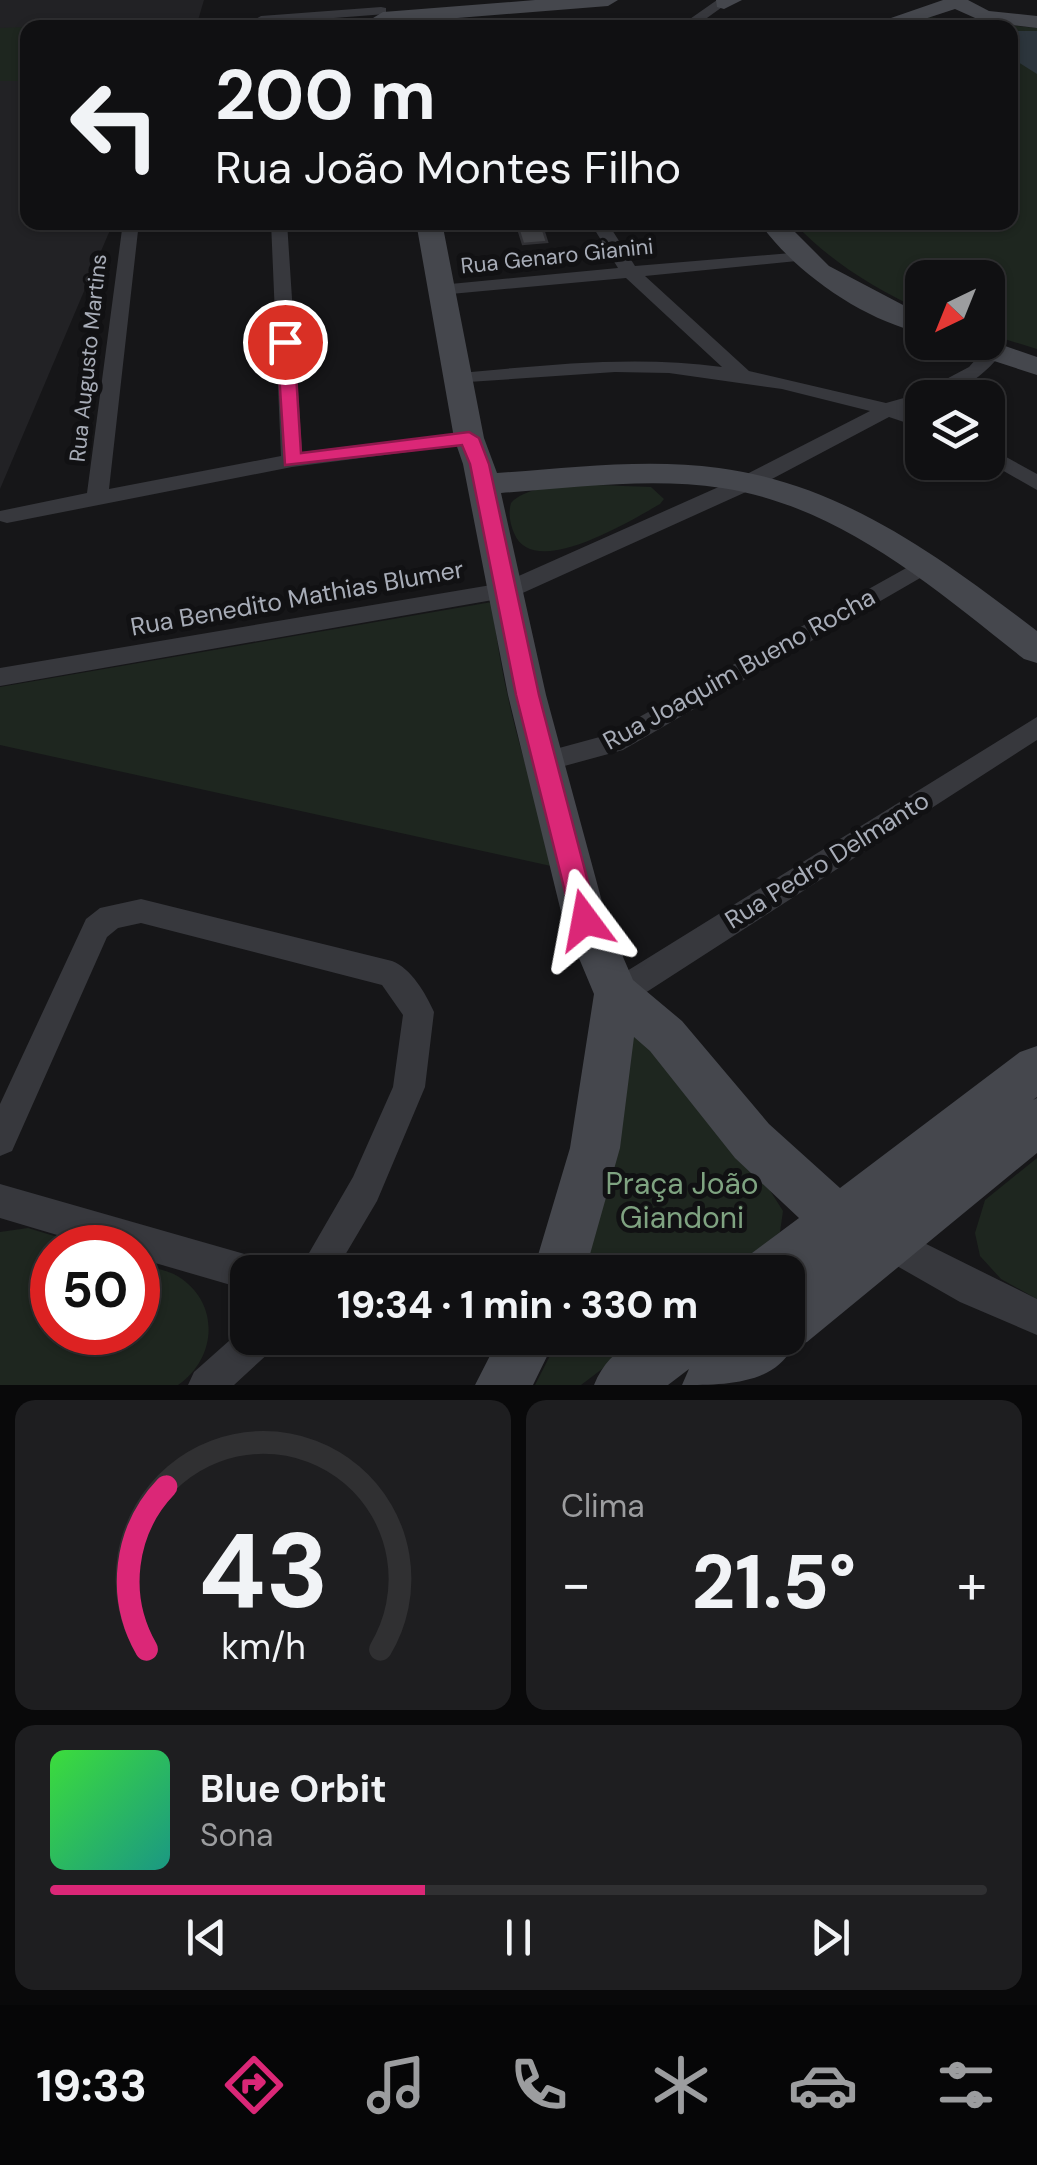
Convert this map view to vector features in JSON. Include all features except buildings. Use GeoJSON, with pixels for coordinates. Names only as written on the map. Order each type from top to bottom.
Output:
{"type":"FeatureCollection","features":[{"type":"Feature","properties":{"kind":"main road"},"geometry":{"type":"LineString","coordinates":[[383,18],[522,0]]}},
{"type":"Feature","properties":{"kind":"main road"},"geometry":{"type":"LineString","coordinates":[[383,18],[608,0]]}},
{"type":"Feature","properties":{"kind":"main road"},"geometry":{"type":"LineString","coordinates":[[929,14],[954,1],[975,13]]}},
{"type":"Feature","properties":{"kind":"main road"},"geometry":{"type":"LineString","coordinates":[[905,20],[929,14],[975,13],[1037,22]]}},
{"type":"Feature","properties":{"kind":"main road"},"geometry":{"type":"LineString","coordinates":[[430,230],[469,438],[484,484],[528,695],[585,920],[618,994],[666,1036],[752,1140],[839,1221],[888,1242]]}},
{"type":"Feature","properties":{"kind":"main road"},"geometry":{"type":"LineString","coordinates":[[778,230],[797,256],[872,303],[905,318]]}},
{"type":"Feature","properties":{"kind":"main road"},"geometry":{"type":"LineString","coordinates":[[1005,356],[1037,366]]}},
{"type":"Feature","properties":{"kind":"main road"},"geometry":{"type":"LineString","coordinates":[[484,484],[640,476],[749,482],[877,533],[926,565],[1037,650]]}},
{"type":"Feature","properties":{"kind":"main road"},"geometry":{"type":"LineString","coordinates":[[564,1255],[595,1148],[618,994]]}},
{"type":"Feature","properties":{"kind":"main road"},"geometry":{"type":"LineString","coordinates":[[794,1255],[1037,1068]]}},
{"type":"Feature","properties":{"kind":"main road"},"geometry":{"type":"LineString","coordinates":[[805,1309],[1037,1122]]}},
{"type":"Feature","properties":{"kind":"main road"},"geometry":{"type":"LineString","coordinates":[[503,1385],[520,1355]]}},
{"type":"Feature","properties":{"kind":"main road"},"geometry":{"type":"LineString","coordinates":[[622,1385],[662,1355]]}},
{"type":"Feature","properties":{"kind":"main road"},"geometry":{"type":"LineString","coordinates":[[710,1385],[748,1355]]}},
{"type":"Feature","properties":{"kind":"street"},"geometry":{"type":"LineString","coordinates":[[695,20],[723,2]]}},
{"type":"Feature","properties":{"kind":"street"},"geometry":{"type":"LineString","coordinates":[[348,20],[383,18]]}},
{"type":"Feature","properties":{"kind":"street","name":"Rua Augusto Martins"},"geometry":{"type":"LineString","coordinates":[[98,499],[131,230]]}},
{"type":"Feature","properties":{"kind":"street"},"geometry":{"type":"LineString","coordinates":[[278,230],[292,460]]}},
{"type":"Feature","properties":{"kind":"street"},"geometry":{"type":"LineString","coordinates":[[603,230],[630,272],[744,378]]}},
{"type":"Feature","properties":{"kind":"street","name":"Rua Genaro Gianini"},"geometry":{"type":"LineString","coordinates":[[440,290],[797,256]]}},
{"type":"Feature","properties":{"kind":"street","name":"Rua Benedito Mathias Blumer"},"geometry":{"type":"LineString","coordinates":[[959,380],[976,371],[977,360]]}},
{"type":"Feature","properties":{"kind":"street"},"geometry":{"type":"LineString","coordinates":[[460,378],[639,366],[744,378],[905,415]]}},
{"type":"Feature","properties":{"kind":"street","name":"Rua Benedito Mathias Blumer"},"geometry":{"type":"LineString","coordinates":[[0,677],[508,590],[749,482],[905,404]]}},
{"type":"Feature","properties":{"kind":"street"},"geometry":{"type":"LineString","coordinates":[[7,516],[292,460],[469,438]]}},
{"type":"Feature","properties":{"kind":"street"},"geometry":{"type":"LineString","coordinates":[[1005,463],[1037,482]]}},
{"type":"Feature","properties":{"kind":"street","name":"Rua Joaquim Bueno Rocha"},"geometry":{"type":"LineString","coordinates":[[546,760],[614,743],[926,565]]}},
{"type":"Feature","properties":{"kind":"street","name":"Rua Pedro Delmanto"},"geometry":{"type":"LineString","coordinates":[[618,994],[1037,727]]}},
{"type":"Feature","properties":{"kind":"street"},"geometry":{"type":"LineString","coordinates":[[0,1140],[96,928],[110,917],[141,911],[392,974],[419,1012],[409,1087],[365,1189],[326,1255]]}},
{"type":"Feature","properties":{"kind":"street"},"geometry":{"type":"LineString","coordinates":[[0,1201],[230,1268]]}},
{"type":"Feature","properties":{"kind":"street"},"geometry":{"type":"LineString","coordinates":[[888,1242],[973,1289],[1037,1317]]}},
{"type":"Feature","properties":{"kind":"street"},"geometry":{"type":"LineString","coordinates":[[207,1385],[240,1355]]}},
{"type":"Feature","properties":{"kind":"shaded area"},"geometry":{"type":"Polygon","coordinates":[[[0,0],[204,0],[198,20],[20,20],[20,230],[110,230],[0,489],[0,0]]]}},
{"type":"Feature","properties":{"kind":"shaded area"},"geometry":{"type":"Polygon","coordinates":[[[1018,31],[1037,31],[1037,74],[1018,62],[1018,31]]]}},
{"type":"Feature","properties":{"kind":"green space"},"geometry":{"type":"Polygon","coordinates":[[[1018,26],[1037,28],[1037,349],[1005,339],[1005,260],[905,260],[905,302],[854,273],[802,230],[1018,230],[1018,26]]]}},
{"type":"Feature","properties":{"kind":"green space"},"geometry":{"type":"Polygon","coordinates":[[[20,27],[20,81],[0,81],[0,28],[20,27]]]}},
{"type":"Feature","properties":{"kind":"green space"},"geometry":{"type":"Polygon","coordinates":[[[576,485],[651,487],[664,499],[660,504],[583,543],[541,551],[524,546],[511,526],[511,503],[538,490],[576,485]]]}},
{"type":"Feature","properties":{"kind":"green space"},"geometry":{"type":"Polygon","coordinates":[[[492,602],[502,671],[518,737],[560,868],[0,745],[0,687],[492,602]]]}},
{"type":"Feature","properties":{"kind":"green space","name":"Praça João Giandoni"},"geometry":{"type":"Polygon","coordinates":[[[628,1021],[769,1189],[783,1211],[780,1232],[751,1255],[589,1255],[616,1156],[628,1021]]]}},
{"type":"Feature","properties":{"kind":"green space"},"geometry":{"type":"Polygon","coordinates":[[[1037,1158],[1037,1299],[1001,1279],[980,1256],[975,1233],[985,1200],[1037,1158]]]}},
{"type":"Feature","properties":{"kind":"green space"},"geometry":{"type":"Polygon","coordinates":[[[30,1229],[30,1355],[160,1355],[160,1269],[182,1279],[203,1304],[208,1333],[200,1362],[178,1385],[0,1385],[0,1232],[30,1229]]]}},
{"type":"Feature","properties":{"kind":"green space"},"geometry":{"type":"Polygon","coordinates":[[[550,1355],[621,1355],[581,1385],[535,1385],[550,1355]]]}},
{"type":"Feature","properties":{"kind":"route"},"geometry":{"type":"LineString","coordinates":[[285,342],[292,460],[469,438],[479,464],[528,695],[585,920]]}}]}
